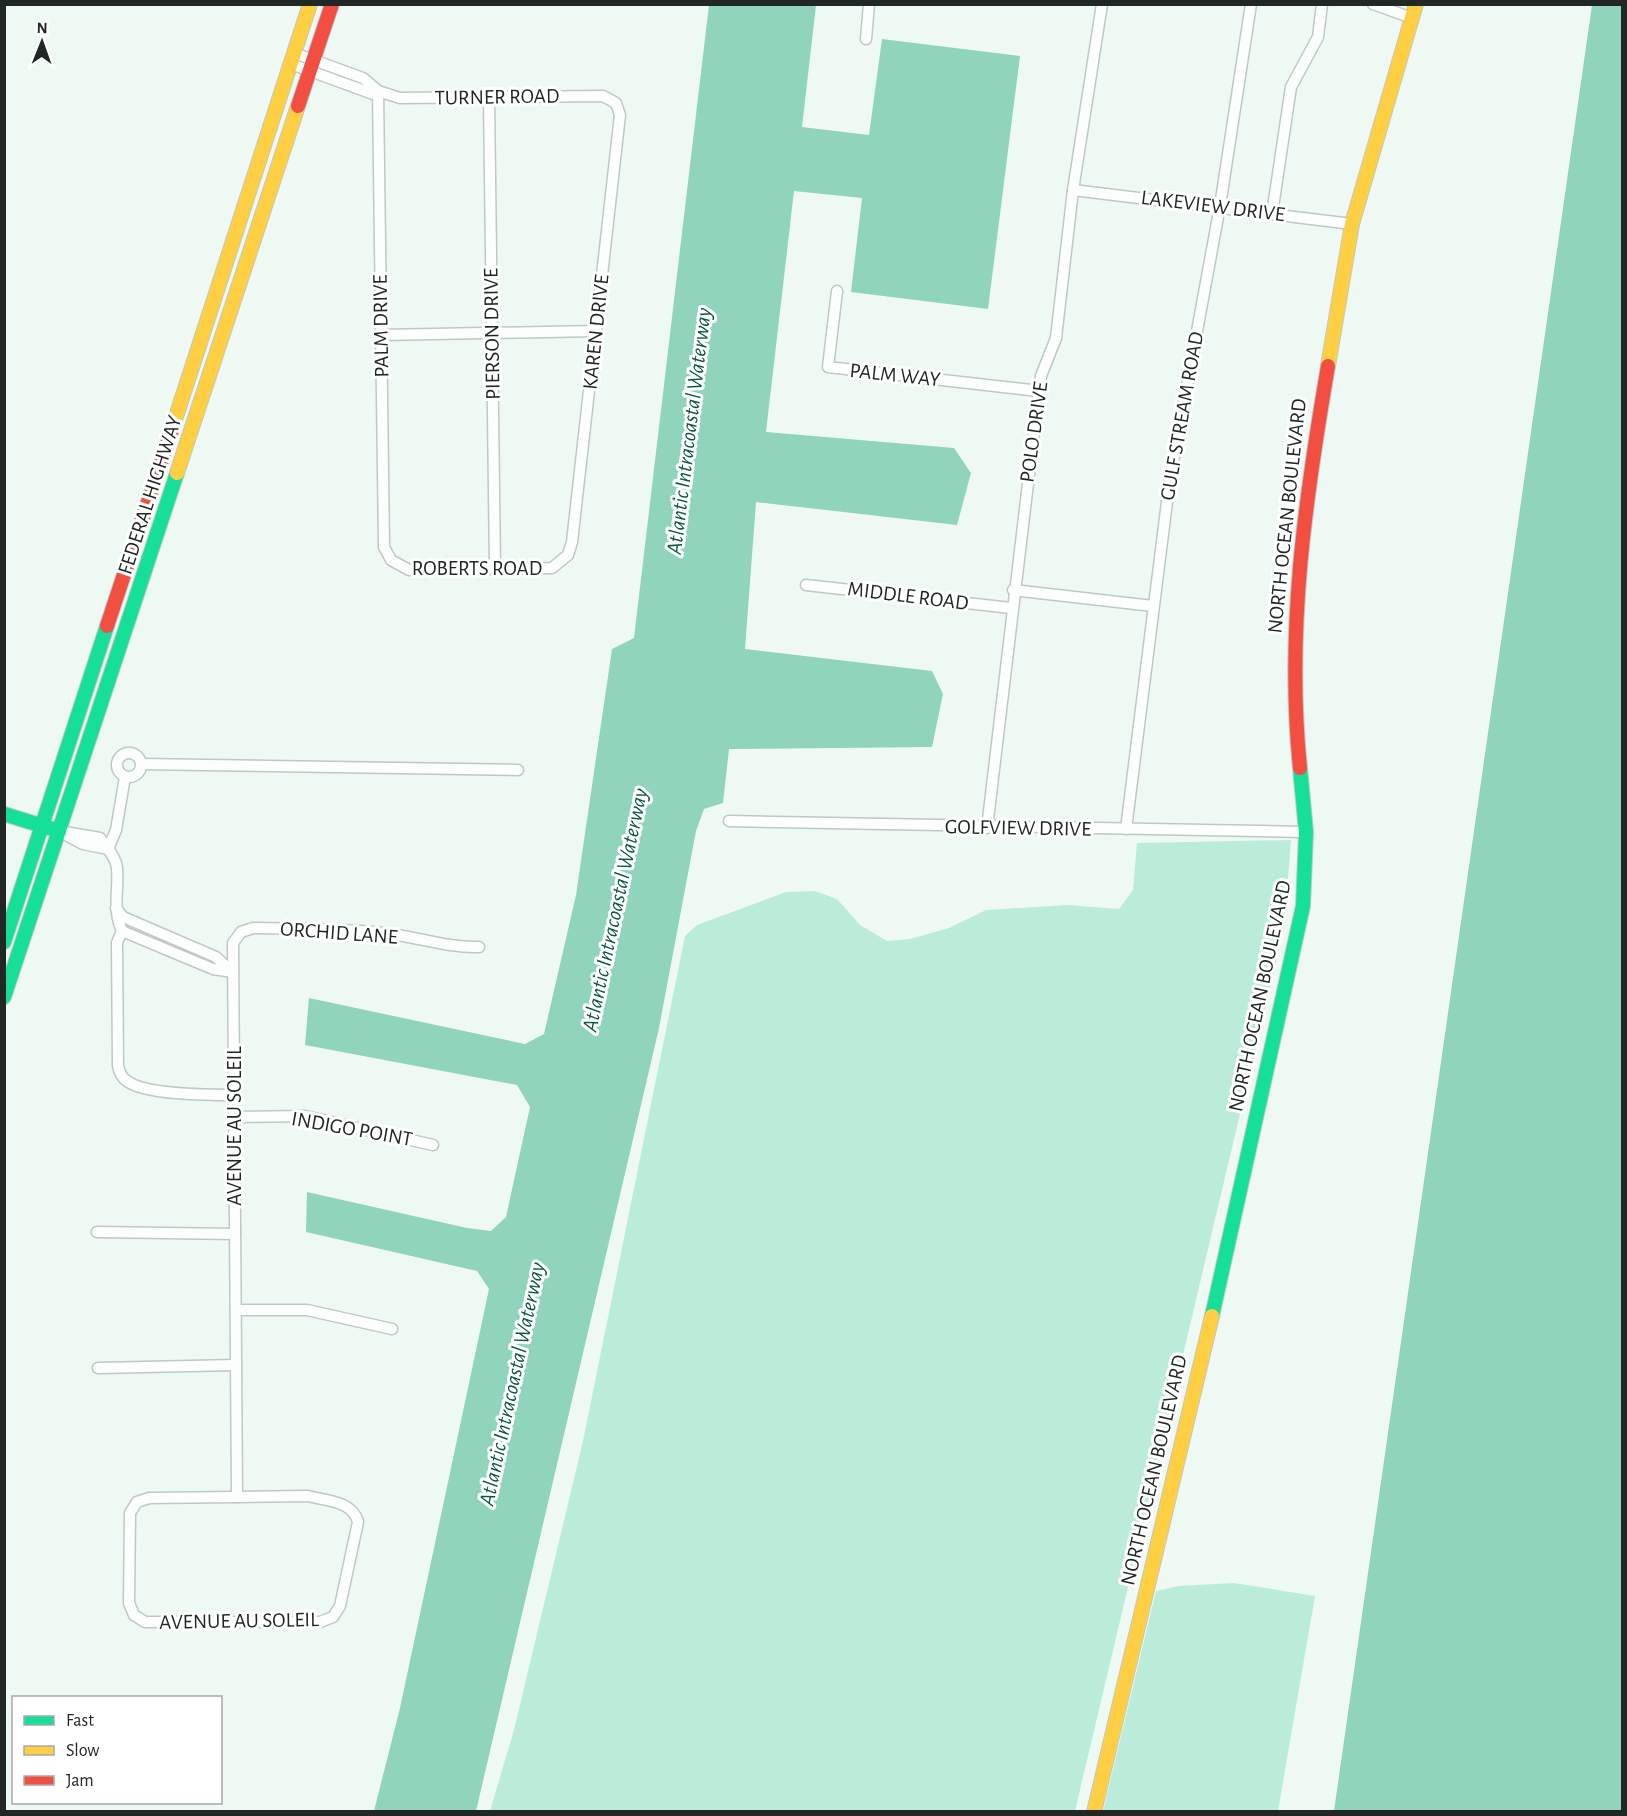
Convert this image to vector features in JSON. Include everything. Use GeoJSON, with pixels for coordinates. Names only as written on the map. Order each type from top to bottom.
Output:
{"type":"FeatureCollection","features":[{"type":"Feature","properties":{"kind":"main road","name":"FEDERAL HIGHWAY"},"geometry":{"type":"LineString","coordinates":[[4,942],[310,4]]}},
{"type":"Feature","properties":{"kind":"main road","name":"FEDERAL HIGHWAY"},"geometry":{"type":"LineString","coordinates":[[4,997],[154,552],[332,4]]}},
{"type":"Feature","properties":{"kind":"main road","name":"NORTH OCEAN BOULEVARD"},"geometry":{"type":"LineString","coordinates":[[1094,1812],[1194,1394],[1303,906],[1306,832],[1295,712],[1295,604],[1315,429],[1352,224],[1414,11]]}},
{"type":"Feature","properties":{"kind":"main road"},"geometry":{"type":"LineString","coordinates":[[186,451],[186,431],[220,327],[219,310],[213,300]]}},
{"type":"Feature","properties":{"kind":"main road"},"geometry":{"type":"LineString","coordinates":[[154,552],[147,547],[144,538],[164,473],[165,447]]}},
{"type":"Feature","properties":{"kind":"main road"},"geometry":{"type":"LineString","coordinates":[[129,556],[138,570],[140,592]]}},
{"type":"Feature","properties":{"kind":"main road"},"geometry":{"type":"LineString","coordinates":[[4,814],[59,831]]}},
{"type":"Feature","properties":{"kind":"street"},"geometry":{"type":"LineString","coordinates":[[866,39],[869,4]]}},
{"type":"Feature","properties":{"kind":"street","name":"POLO DRIVE"},"geometry":{"type":"LineString","coordinates":[[987,828],[1013,590],[1041,376],[1056,338],[1073,190],[1102,4]]}},
{"type":"Feature","properties":{"kind":"street","name":"GULF STREAM ROAD"},"geometry":{"type":"LineString","coordinates":[[1126,829],[1170,478],[1220,206],[1251,4]]}},
{"type":"Feature","properties":{"kind":"street"},"geometry":{"type":"LineString","coordinates":[[1272,213],[1291,87],[1318,37],[1322,4]]}},
{"type":"Feature","properties":{"kind":"street"},"geometry":{"type":"LineString","coordinates":[[1373,4],[1414,11]]}},
{"type":"Feature","properties":{"kind":"street","name":"TURNER ROAD"},"geometry":{"type":"LineString","coordinates":[[292,59],[373,94],[378,91],[400,98],[603,96],[616,103]]}},
{"type":"Feature","properties":{"kind":"street","name":"PALM DRIVE"},"geometry":{"type":"LineString","coordinates":[[378,91],[383,540],[391,560]]}},
{"type":"Feature","properties":{"kind":"street","name":"PIERSON DRIVE"},"geometry":{"type":"LineString","coordinates":[[489,97],[495,570]]}},
{"type":"Feature","properties":{"kind":"street","name":"KAREN DRIVE"},"geometry":{"type":"LineString","coordinates":[[564,560],[572,542],[620,115],[616,103]]}},
{"type":"Feature","properties":{"kind":"street","name":"LAKEVIEW DRIVE"},"geometry":{"type":"LineString","coordinates":[[1073,190],[1220,206],[1352,224]]}},
{"type":"Feature","properties":{"kind":"street","name":"PALM WAY"},"geometry":{"type":"LineString","coordinates":[[837,291],[828,367],[1039,391]]}},
{"type":"Feature","properties":{"kind":"street"},"geometry":{"type":"LineString","coordinates":[[381,335],[596,331]]}},
{"type":"Feature","properties":{"kind":"street","name":"ROBERTS ROAD"},"geometry":{"type":"LineString","coordinates":[[391,560],[409,570],[495,570],[545,569],[564,560]]}},
{"type":"Feature","properties":{"kind":"street","name":"MIDDLE ROAD"},"geometry":{"type":"LineString","coordinates":[[806,585],[1011,608]]}},
{"type":"Feature","properties":{"kind":"street"},"geometry":{"type":"LineString","coordinates":[[1013,590],[1153,606]]}},
{"type":"Feature","properties":{"kind":"street"},"geometry":{"type":"LineString","coordinates":[[125,777],[116,768],[120,756],[128,752],[135,754],[141,764]]}},
{"type":"Feature","properties":{"kind":"street"},"geometry":{"type":"LineString","coordinates":[[141,764],[518,770]]}},
{"type":"Feature","properties":{"kind":"street"},"geometry":{"type":"LineString","coordinates":[[125,777],[137,774],[141,764]]}},
{"type":"Feature","properties":{"kind":"street"},"geometry":{"type":"LineString","coordinates":[[108,849],[116,830],[125,777]]}},
{"type":"Feature","properties":{"kind":"street","name":"GOLFVIEW DRIVE"},"geometry":{"type":"LineString","coordinates":[[729,821],[987,828],[1306,832]]}},
{"type":"Feature","properties":{"kind":"street"},"geometry":{"type":"LineString","coordinates":[[59,831],[100,838],[117,867],[116,907],[122,930],[117,943],[118,1065],[123,1077],[133,1085],[191,1096],[234,1095]]}},
{"type":"Feature","properties":{"kind":"street"},"geometry":{"type":"LineString","coordinates":[[116,907],[123,917],[216,957],[233,972]]}},
{"type":"Feature","properties":{"kind":"street","name":"ORCHID LANE"},"geometry":{"type":"LineString","coordinates":[[233,972],[233,943],[241,932],[254,928],[386,933],[460,947],[479,947]]}},
{"type":"Feature","properties":{"kind":"street"},"geometry":{"type":"LineString","coordinates":[[122,930],[213,969],[233,972]]}},
{"type":"Feature","properties":{"kind":"street","name":"AVENUE AU SOLEIL"},"geometry":{"type":"LineString","coordinates":[[233,972],[237,1497]]}},
{"type":"Feature","properties":{"kind":"street","name":"INDIGO POINT"},"geometry":{"type":"LineString","coordinates":[[234,1117],[305,1116],[433,1145]]}},
{"type":"Feature","properties":{"kind":"street"},"geometry":{"type":"LineString","coordinates":[[97,1232],[235,1234]]}},
{"type":"Feature","properties":{"kind":"street"},"geometry":{"type":"LineString","coordinates":[[236,1310],[307,1310],[392,1329]]}},
{"type":"Feature","properties":{"kind":"street"},"geometry":{"type":"LineString","coordinates":[[98,1368],[236,1365]]}},
{"type":"Feature","properties":{"kind":"street","name":"AVENUE AU SOLEIL"},"geometry":{"type":"LineString","coordinates":[[309,1496],[347,1506],[353,1510],[358,1529],[338,1612],[333,1617],[320,1622],[145,1623],[138,1620],[130,1609],[129,1603],[129,1513],[132,1507],[137,1502],[150,1498],[237,1497],[309,1496]]}},
{"type":"Feature","properties":{"kind":"shaded area"},"geometry":{"type":"Polygon","coordinates":[[[1291,840],[1284,928],[1075,1811],[490,1811],[514,1730],[583,1441],[685,936],[697,925],[786,892],[815,891],[837,899],[860,925],[887,941],[910,939],[949,928],[986,910],[1067,905],[1119,909],[1133,890],[1137,843],[1291,840]]]}},
{"type":"Feature","properties":{"kind":"shaded area"},"geometry":{"type":"Polygon","coordinates":[[[1234,1583],[1315,1596],[1278,1811],[1103,1811],[1156,1591],[1179,1586],[1234,1583]]]}},
{"type":"Feature","properties":{"kind":"water","name":"Atlantic Intracoastal Waterway"},"geometry":{"type":"Polygon","coordinates":[[[709,5],[816,5],[802,127],[869,135],[882,39],[1020,56],[988,309],[851,292],[862,198],[794,191],[766,432],[954,448],[971,473],[957,525],[756,502],[745,649],[932,671],[943,694],[932,747],[729,749],[723,803],[704,809],[696,831],[659,1028],[476,1811],[374,1811],[400,1708],[489,1289],[477,1271],[306,1232],[307,1192],[467,1228],[491,1231],[506,1217],[530,1107],[517,1085],[305,1045],[309,998],[525,1044],[544,1034],[576,895],[612,649],[634,638],[709,5]]]}},
{"type":"Feature","properties":{"kind":"water"},"geometry":{"type":"Polygon","coordinates":[[[1592,5],[1622,5],[1622,1811],[1334,1811],[1592,5]]]}},
{"type":"Feature","properties":{"kind":"traffic: fast"},"geometry":{"type":"LineString","coordinates":[[4,997],[177,473]]}},
{"type":"Feature","properties":{"kind":"traffic: fast"},"geometry":{"type":"LineString","coordinates":[[4,942],[107,626]]}},
{"type":"Feature","properties":{"kind":"traffic: fast"},"geometry":{"type":"LineString","coordinates":[[1212,1316],[1303,906],[1306,832],[1300,768]]}},
{"type":"Feature","properties":{"kind":"traffic: fast"},"geometry":{"type":"LineString","coordinates":[[4,814],[59,831]]}},
{"type":"Feature","properties":{"kind":"traffic: slow"},"geometry":{"type":"LineString","coordinates":[[172,429],[310,4]]}},
{"type":"Feature","properties":{"kind":"traffic: slow"},"geometry":{"type":"LineString","coordinates":[[1328,366],[1352,224],[1416,4]]}},
{"type":"Feature","properties":{"kind":"traffic: slow"},"geometry":{"type":"LineString","coordinates":[[177,473],[298,106]]}},
{"type":"Feature","properties":{"kind":"traffic: slow"},"geometry":{"type":"LineString","coordinates":[[1094,1812],[1212,1316]]}},
{"type":"Feature","properties":{"kind":"traffic: jam"},"geometry":{"type":"LineString","coordinates":[[298,106],[332,4]]}},
{"type":"Feature","properties":{"kind":"traffic: jam"},"geometry":{"type":"LineString","coordinates":[[1300,768],[1295,667],[1300,566],[1305,516],[1328,366]]}},
{"type":"Feature","properties":{"kind":"traffic: jam"},"geometry":{"type":"LineString","coordinates":[[107,626],[172,429]]}}]}
